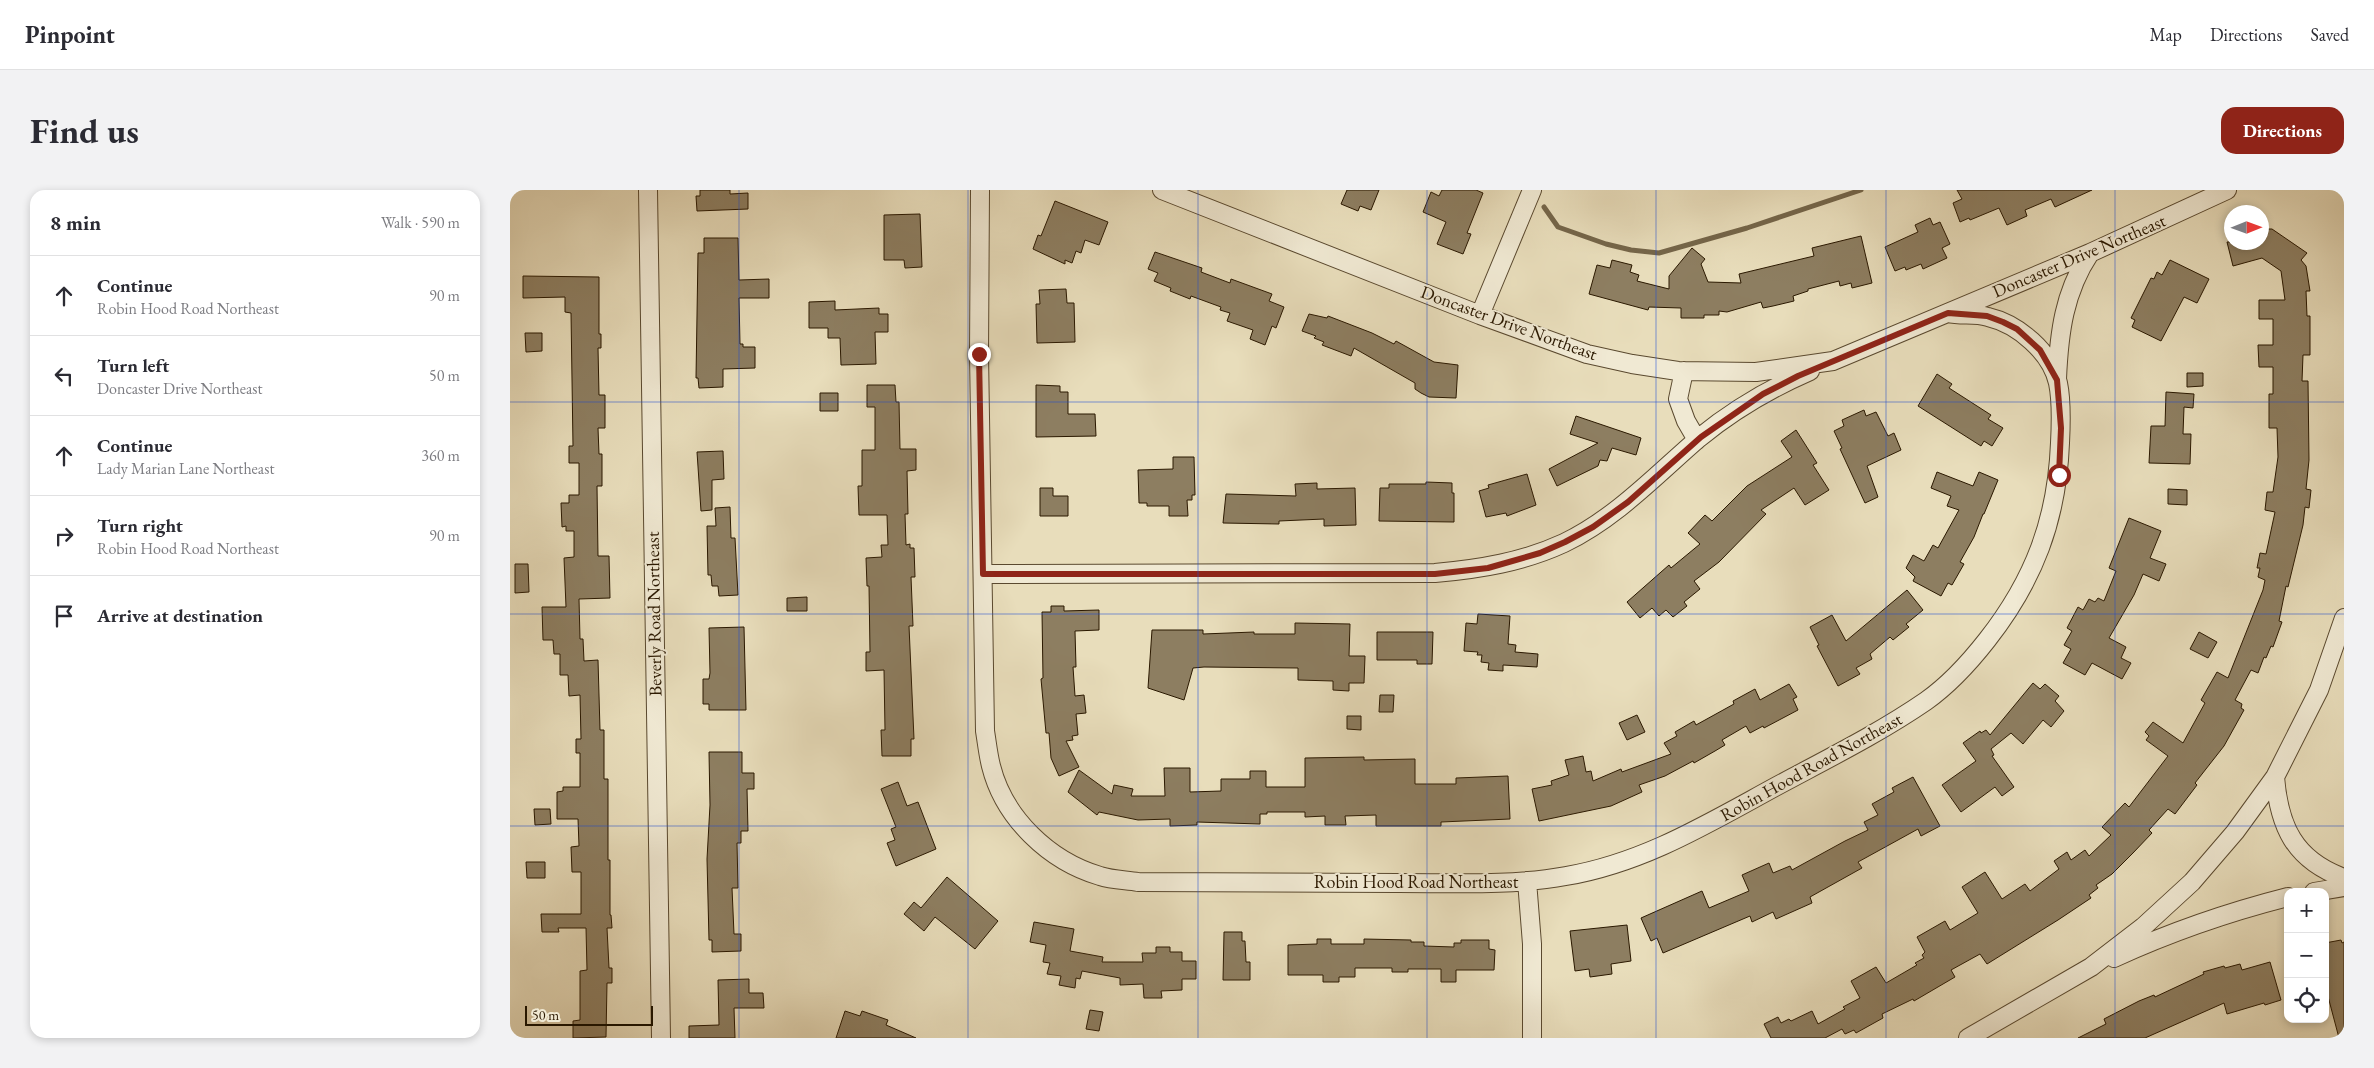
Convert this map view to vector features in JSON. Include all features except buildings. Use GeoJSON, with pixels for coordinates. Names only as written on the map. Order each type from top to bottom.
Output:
{"type":"FeatureCollection","features":[{"type":"Feature","properties":{"kind":"street","name":"Beverly Road Northeast"},"geometry":{"type":"LineString","coordinates":[[648,190],[661,1038]]}},
{"type":"Feature","properties":{"kind":"street","name":"Robin Hood Road Northeast"},"geometry":{"type":"LineString","coordinates":[[980,190],[979,354],[985,731],[991,766],[1003,797],[1020,822],[1040,844],[1065,861],[1100,876],[1138,882],[1527,882],[1566,877],[1604,868],[1676,842],[1878,730],[1926,700],[1954,679],[1972,660],[2006,616],[2026,583],[2041,548],[2052,512],[2059,475],[2061,428],[2057,380],[2040,350],[2017,329],[1987,316],[1948,313]]}},
{"type":"Feature","properties":{"kind":"street","name":"Doncaster Drive Northeast"},"geometry":{"type":"LineString","coordinates":[[1162,190],[1480,315],[1588,354],[1632,364],[1684,371],[1756,372],[1833,361],[2090,253],[2228,190]]}},
{"type":"Feature","properties":{"kind":"street"},"geometry":{"type":"LineString","coordinates":[[1480,315],[1532,190]]}},
{"type":"Feature","properties":{"kind":"street"},"geometry":{"type":"LineString","coordinates":[[2057,380],[2058,338],[2067,299],[2078,272],[2090,253]]}},
{"type":"Feature","properties":{"kind":"street"},"geometry":{"type":"LineString","coordinates":[[983,574],[1435,574],[1488,568],[1540,553],[1593,527],[1628,502],[1697,440],[1733,414],[1763,394],[1833,361]]}},
{"type":"Feature","properties":{"kind":"street"},"geometry":{"type":"LineString","coordinates":[[1684,371],[1678,399],[1686,421],[1697,440]]}},
{"type":"Feature","properties":{"kind":"street"},"geometry":{"type":"LineString","coordinates":[[1968,1038],[2090,967],[2143,927],[2192,882],[2235,832],[2275,777],[2319,690],[2344,618]]}},
{"type":"Feature","properties":{"kind":"street"},"geometry":{"type":"LineString","coordinates":[[2275,777],[2280,817],[2288,834],[2300,850],[2313,862],[2344,878]]}},
{"type":"Feature","properties":{"kind":"street"},"geometry":{"type":"LineString","coordinates":[[1527,882],[1532,944],[1532,1038]]}},
{"type":"Feature","properties":{"kind":"street"},"geometry":{"type":"LineString","coordinates":[[2329,890],[2344,887]]}},
{"type":"Feature","properties":{"kind":"street"},"geometry":{"type":"LineString","coordinates":[[2090,967],[2100,965],[2168,933],[2230,912],[2284,898]]}},
{"type":"Feature","properties":{"kind":"waterway"},"geometry":{"type":"LineString","coordinates":[[1544,207],[1558,227],[1606,244],[1631,250],[1659,253],[1747,228],[1861,190]]}},
{"type":"Feature","properties":{"kind":"route"},"geometry":{"type":"LineString","coordinates":[[979,354],[983,574],[1435,574],[1488,568],[1540,553],[1593,527],[1628,502],[1701,437],[1763,394],[1798,376],[1948,313],[1987,316],[2003,322],[2029,338],[2040,350],[2057,380],[2061,428],[2059,475]]}}]}
